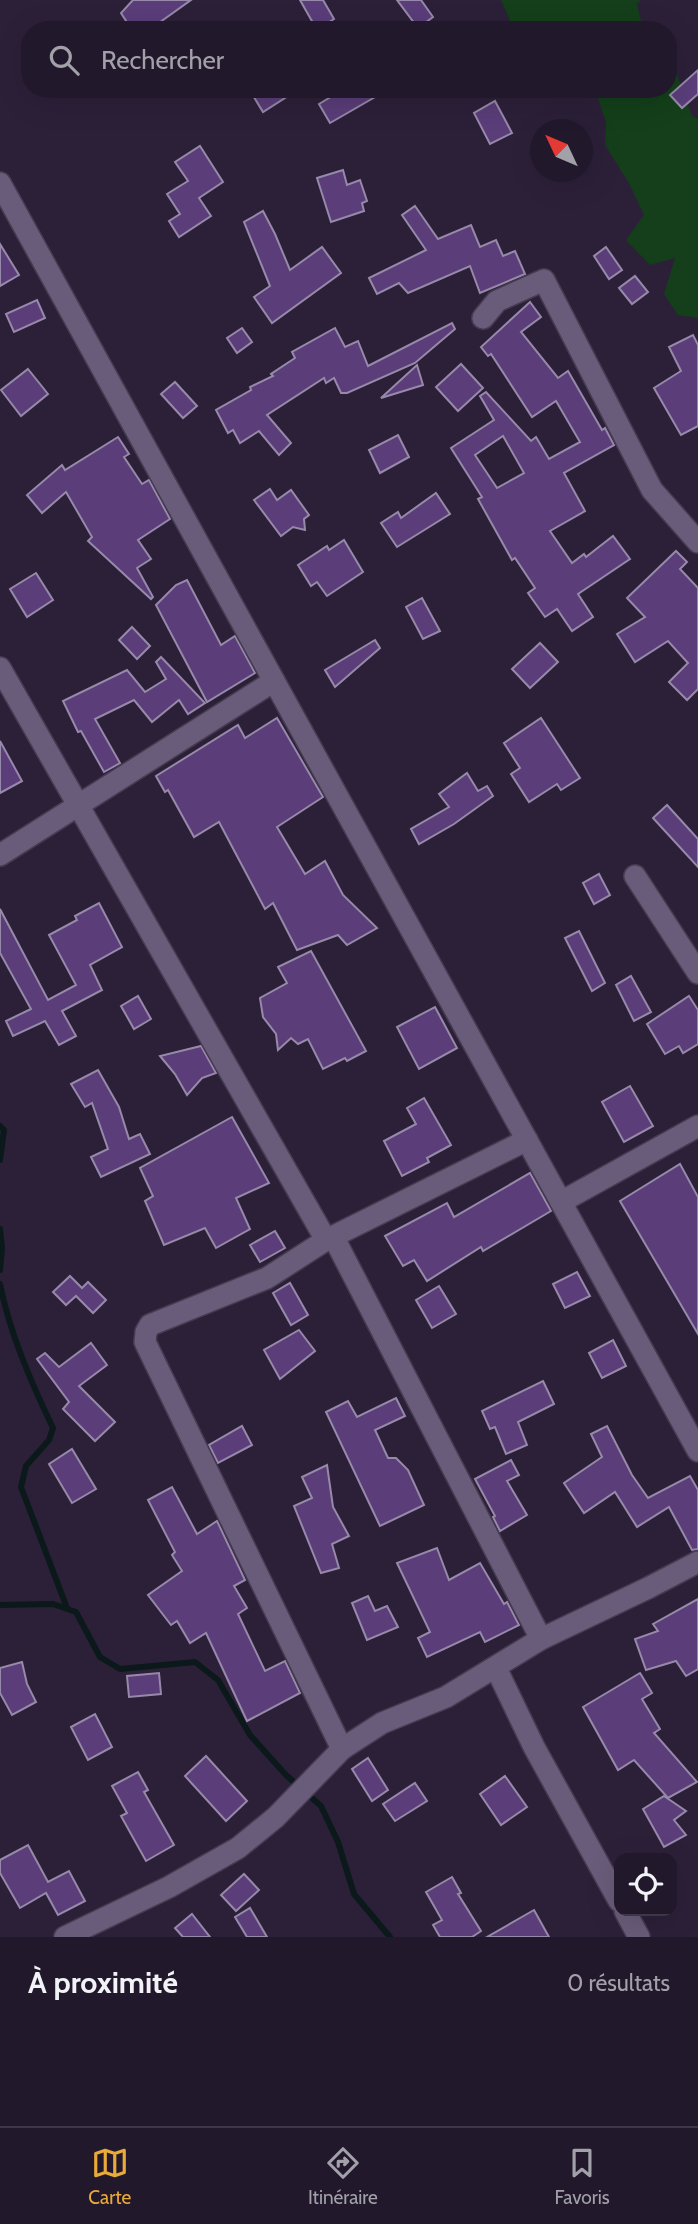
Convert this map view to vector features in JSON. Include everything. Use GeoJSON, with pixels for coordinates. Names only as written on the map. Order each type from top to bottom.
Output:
{"type":"FeatureCollection","features":[{"type":"Feature","properties":{"kind":"street"},"geometry":{"type":"LineString","coordinates":[[0,183],[698,1451]]}},
{"type":"Feature","properties":{"kind":"street"},"geometry":{"type":"LineString","coordinates":[[483,318],[497,301],[544,280],[652,490],[698,542]]}},
{"type":"Feature","properties":{"kind":"street"},"geometry":{"type":"LineString","coordinates":[[0,668],[330,1239],[541,1640]]}},
{"type":"Feature","properties":{"kind":"street"},"geometry":{"type":"LineString","coordinates":[[0,855],[274,681]]}},
{"type":"Feature","properties":{"kind":"street"},"geometry":{"type":"LineString","coordinates":[[635,876],[698,973]]}},
{"type":"Feature","properties":{"kind":"street"},"geometry":{"type":"LineString","coordinates":[[561,1202],[698,1126]]}},
{"type":"Feature","properties":{"kind":"street"},"geometry":{"type":"LineString","coordinates":[[342,1749],[145,1342],[145,1337],[150,1325],[267,1278],[330,1239],[527,1140]]}},
{"type":"Feature","properties":{"kind":"street"},"geometry":{"type":"LineString","coordinates":[[65,1937],[169,1886],[238,1848],[276,1817],[342,1749],[382,1723],[446,1698],[541,1640],[698,1562]]}},
{"type":"Feature","properties":{"kind":"street"},"geometry":{"type":"LineString","coordinates":[[496,1668],[534,1746],[614,1892]]}},
{"type":"Feature","properties":{"kind":"street"},"geometry":{"type":"LineString","coordinates":[[628,1916],[639,1937]]}},
{"type":"Feature","properties":{"kind":"green space"},"geometry":{"type":"Polygon","coordinates":[[[501,0],[641,0],[637,4],[641,21],[510,21],[501,0]]]}},
{"type":"Feature","properties":{"kind":"green space"},"geometry":{"type":"Polygon","coordinates":[[[677,75],[692,116],[698,119],[698,318],[678,315],[664,294],[675,258],[650,265],[626,240],[644,215],[629,183],[605,145],[606,122],[598,98],[677,98],[677,75]]]}},
{"type":"Feature","properties":{"kind":"building"},"geometry":{"type":"Polygon","coordinates":[[[133,0],[191,0],[162,21],[126,21],[121,13],[133,0]]]}},
{"type":"Feature","properties":{"kind":"building"},"geometry":{"type":"Polygon","coordinates":[[[300,0],[323,0],[334,19],[312,21],[300,0]]]}},
{"type":"Feature","properties":{"kind":"building"},"geometry":{"type":"Polygon","coordinates":[[[397,0],[421,0],[433,17],[428,21],[413,21],[397,0]]]}},
{"type":"Feature","properties":{"kind":"building"},"geometry":{"type":"Polygon","coordinates":[[[698,70],[698,94],[682,108],[673,98],[677,98],[677,89],[698,70]]]}},
{"type":"Feature","properties":{"kind":"building"},"geometry":{"type":"Polygon","coordinates":[[[254,98],[285,98],[263,112],[254,98]]]}},
{"type":"Feature","properties":{"kind":"building"},"geometry":{"type":"Polygon","coordinates":[[[329,98],[373,98],[330,123],[319,104],[329,98]]]}},
{"type":"Feature","properties":{"kind":"building"},"geometry":{"type":"Polygon","coordinates":[[[495,101],[512,133],[490,144],[474,113],[495,101]]]}},
{"type":"Feature","properties":{"kind":"building"},"geometry":{"type":"Polygon","coordinates":[[[200,146],[223,182],[199,198],[211,216],[179,237],[169,221],[180,214],[167,194],[188,181],[175,162],[200,146]]]}},
{"type":"Feature","properties":{"kind":"building"},"geometry":{"type":"Polygon","coordinates":[[[343,170],[347,185],[360,180],[367,201],[362,203],[364,211],[331,222],[317,178],[343,170]]]}},
{"type":"Feature","properties":{"kind":"building"},"geometry":{"type":"Polygon","coordinates":[[[415,206],[438,239],[471,225],[480,247],[496,240],[503,256],[515,251],[525,274],[480,293],[470,266],[408,293],[399,283],[377,294],[369,278],[426,250],[402,215],[415,206]]]}},
{"type":"Feature","properties":{"kind":"building"},"geometry":{"type":"Polygon","coordinates":[[[263,211],[290,270],[322,247],[341,273],[272,323],[254,297],[270,286],[244,222],[263,211]]]}},
{"type":"Feature","properties":{"kind":"building"},"geometry":{"type":"Polygon","coordinates":[[[0,244],[19,275],[0,286],[0,244]]]}},
{"type":"Feature","properties":{"kind":"building"},"geometry":{"type":"Polygon","coordinates":[[[606,247],[622,270],[609,279],[594,256],[606,247]]]}},
{"type":"Feature","properties":{"kind":"building"},"geometry":{"type":"Polygon","coordinates":[[[635,276],[648,292],[632,304],[619,288],[635,276]]]}},
{"type":"Feature","properties":{"kind":"building"},"geometry":{"type":"Polygon","coordinates":[[[37,300],[45,318],[14,332],[6,314],[37,300]]]}},
{"type":"Feature","properties":{"kind":"building"},"geometry":{"type":"Polygon","coordinates":[[[530,302],[541,317],[521,332],[558,378],[568,371],[602,430],[605,428],[614,445],[564,473],[585,511],[550,531],[572,563],[584,554],[586,557],[613,536],[630,559],[578,594],[593,617],[572,631],[557,609],[545,617],[528,593],[535,588],[515,558],[512,560],[478,499],[482,497],[451,448],[494,420],[480,396],[486,392],[531,441],[536,437],[549,459],[580,442],[556,401],[532,417],[491,354],[488,356],[481,347],[530,302]],[[503,436],[475,455],[497,488],[524,473],[503,436]]]}},
{"type":"Feature","properties":{"kind":"building"},"geometry":{"type":"Polygon","coordinates":[[[452,323],[455,329],[415,363],[347,393],[341,393],[334,378],[326,383],[324,378],[267,415],[291,443],[279,455],[259,431],[240,443],[233,430],[228,433],[216,410],[251,390],[250,387],[273,376],[271,374],[295,358],[292,352],[335,328],[345,347],[358,341],[368,366],[452,323]]]}},
{"type":"Feature","properties":{"kind":"building"},"geometry":{"type":"Polygon","coordinates":[[[242,328],[252,342],[237,353],[227,338],[242,328]]]}},
{"type":"Feature","properties":{"kind":"building"},"geometry":{"type":"Polygon","coordinates":[[[693,335],[698,345],[698,426],[681,435],[654,388],[681,371],[669,347],[693,335]]]}},
{"type":"Feature","properties":{"kind":"building"},"geometry":{"type":"Polygon","coordinates":[[[461,364],[483,388],[458,411],[436,387],[461,364]]]}},
{"type":"Feature","properties":{"kind":"building"},"geometry":{"type":"Polygon","coordinates":[[[417,365],[423,385],[381,398],[417,365]]]}},
{"type":"Feature","properties":{"kind":"building"},"geometry":{"type":"Polygon","coordinates":[[[28,369],[48,394],[21,416],[1,390],[28,369]]]}},
{"type":"Feature","properties":{"kind":"building"},"geometry":{"type":"Polygon","coordinates":[[[175,382],[197,406],[183,418],[161,394],[175,382]]]}},
{"type":"Feature","properties":{"kind":"building"},"geometry":{"type":"Polygon","coordinates":[[[398,435],[409,457],[380,473],[369,450],[398,435]]]}},
{"type":"Feature","properties":{"kind":"building"},"geometry":{"type":"Polygon","coordinates":[[[118,437],[129,454],[124,457],[142,484],[149,480],[170,519],[138,540],[151,559],[137,568],[153,597],[151,599],[88,541],[92,537],[66,492],[42,513],[27,495],[62,465],[65,470],[118,437]]]}},
{"type":"Feature","properties":{"kind":"building"},"geometry":{"type":"Polygon","coordinates":[[[270,489],[277,500],[291,490],[309,515],[304,519],[305,530],[293,527],[281,536],[254,500],[270,489]]]}},
{"type":"Feature","properties":{"kind":"building"},"geometry":{"type":"Polygon","coordinates":[[[436,493],[450,514],[397,547],[381,523],[398,512],[401,518],[436,493]]]}},
{"type":"Feature","properties":{"kind":"building"},"geometry":{"type":"Polygon","coordinates":[[[344,540],[363,572],[327,596],[317,582],[311,586],[298,565],[327,546],[329,550],[344,540]]]}},
{"type":"Feature","properties":{"kind":"building"},"geometry":{"type":"Polygon","coordinates":[[[676,551],[687,562],[680,569],[698,588],[698,689],[687,700],[669,682],[688,663],[668,641],[635,662],[617,634],[645,617],[627,598],[676,551]]]}},
{"type":"Feature","properties":{"kind":"building"},"geometry":{"type":"Polygon","coordinates":[[[36,573],[53,600],[27,617],[10,589],[36,573]]]}},
{"type":"Feature","properties":{"kind":"building"},"geometry":{"type":"Polygon","coordinates":[[[187,580],[221,645],[235,636],[255,673],[207,702],[156,605],[176,585],[187,580]]]}},
{"type":"Feature","properties":{"kind":"building"},"geometry":{"type":"Polygon","coordinates":[[[422,598],[440,631],[423,639],[406,607],[422,598]]]}},
{"type":"Feature","properties":{"kind":"building"},"geometry":{"type":"Polygon","coordinates":[[[132,627],[150,646],[137,659],[119,640],[132,627]]]}},
{"type":"Feature","properties":{"kind":"building"},"geometry":{"type":"Polygon","coordinates":[[[375,640],[380,648],[335,687],[325,670],[375,640]]]}},
{"type":"Feature","properties":{"kind":"building"},"geometry":{"type":"Polygon","coordinates":[[[540,643],[558,662],[530,688],[512,669],[540,643]]]}},
{"type":"Feature","properties":{"kind":"building"},"geometry":{"type":"Polygon","coordinates":[[[161,657],[205,703],[188,714],[179,700],[152,722],[134,700],[95,719],[120,763],[104,772],[81,731],[78,732],[63,701],[127,670],[145,692],[166,679],[156,662],[161,657]]]}},
{"type":"Feature","properties":{"kind":"building"},"geometry":{"type":"Polygon","coordinates":[[[277,718],[323,797],[277,827],[305,874],[325,861],[343,895],[377,928],[347,945],[338,935],[297,950],[273,903],[265,909],[219,822],[194,837],[168,790],[165,792],[156,776],[238,725],[245,738],[277,718]]]}},
{"type":"Feature","properties":{"kind":"building"},"geometry":{"type":"Polygon","coordinates":[[[541,718],[580,778],[561,790],[557,784],[529,802],[511,774],[520,768],[504,743],[541,718]]]}},
{"type":"Feature","properties":{"kind":"building"},"geometry":{"type":"Polygon","coordinates":[[[0,741],[22,781],[0,793],[0,741]]]}},
{"type":"Feature","properties":{"kind":"building"},"geometry":{"type":"Polygon","coordinates":[[[467,773],[478,791],[487,786],[493,796],[454,824],[419,844],[411,829],[449,807],[439,794],[467,773]]]}},
{"type":"Feature","properties":{"kind":"building"},"geometry":{"type":"Polygon","coordinates":[[[667,805],[698,839],[698,867],[653,818],[667,805]]]}},
{"type":"Feature","properties":{"kind":"building"},"geometry":{"type":"Polygon","coordinates":[[[599,874],[610,895],[594,904],[583,883],[599,874]]]}},
{"type":"Feature","properties":{"kind":"building"},"geometry":{"type":"Polygon","coordinates":[[[99,903],[122,947],[90,965],[102,990],[62,1011],[76,1036],[59,1045],[45,1021],[13,1036],[6,1021],[31,1009],[0,953],[0,909],[48,1000],[76,985],[49,935],[77,920],[75,916],[99,903]]]}},
{"type":"Feature","properties":{"kind":"building"},"geometry":{"type":"Polygon","coordinates":[[[579,931],[605,983],[592,991],[565,938],[579,931]]]}},
{"type":"Feature","properties":{"kind":"building"},"geometry":{"type":"Polygon","coordinates":[[[311,951],[366,1051],[323,1069],[308,1039],[298,1044],[291,1038],[278,1050],[276,1034],[263,1017],[260,998],[287,983],[278,967],[311,951]]]}},
{"type":"Feature","properties":{"kind":"building"},"geometry":{"type":"Polygon","coordinates":[[[631,976],[651,1012],[634,1021],[616,985],[631,976]]]}},
{"type":"Feature","properties":{"kind":"building"},"geometry":{"type":"Polygon","coordinates":[[[138,996],[151,1019],[134,1029],[121,1006],[138,996]]]}},
{"type":"Feature","properties":{"kind":"building"},"geometry":{"type":"Polygon","coordinates":[[[689,996],[698,1010],[698,1044],[683,1053],[679,1046],[665,1054],[647,1024],[689,996]]]}},
{"type":"Feature","properties":{"kind":"building"},"geometry":{"type":"Polygon","coordinates":[[[435,1007],[457,1048],[419,1069],[397,1027],[435,1007]]]}},
{"type":"Feature","properties":{"kind":"building"},"geometry":{"type":"Polygon","coordinates":[[[201,1046],[216,1073],[202,1078],[187,1095],[160,1056],[201,1046]]]}},
{"type":"Feature","properties":{"kind":"building"},"geometry":{"type":"Polygon","coordinates":[[[98,1070],[119,1107],[129,1139],[140,1134],[150,1154],[101,1177],[91,1157],[108,1149],[92,1103],[85,1107],[71,1084],[98,1070]]]}},
{"type":"Feature","properties":{"kind":"building"},"geometry":{"type":"Polygon","coordinates":[[[630,1086],[653,1126],[624,1142],[602,1102],[630,1086]]]}},
{"type":"Feature","properties":{"kind":"building"},"geometry":{"type":"Polygon","coordinates":[[[424,1098],[451,1145],[427,1158],[429,1162],[402,1176],[384,1141],[416,1124],[407,1108],[424,1098]]]}},
{"type":"Feature","properties":{"kind":"building"},"geometry":{"type":"Polygon","coordinates":[[[232,1117],[269,1183],[236,1198],[250,1229],[216,1248],[205,1228],[164,1245],[145,1201],[153,1196],[140,1168],[232,1117]]]}},
{"type":"Feature","properties":{"kind":"building"},"geometry":{"type":"Polygon","coordinates":[[[680,1164],[698,1197],[698,1334],[620,1201],[680,1164]]]}},
{"type":"Feature","properties":{"kind":"building"},"geometry":{"type":"Polygon","coordinates":[[[530,1173],[551,1211],[483,1251],[481,1247],[427,1281],[414,1260],[403,1266],[385,1236],[447,1203],[454,1217],[530,1173]]]}},
{"type":"Feature","properties":{"kind":"building"},"geometry":{"type":"Polygon","coordinates":[[[275,1231],[285,1248],[260,1262],[250,1245],[275,1231]]]}},
{"type":"Feature","properties":{"kind":"building"},"geometry":{"type":"Polygon","coordinates":[[[577,1272],[590,1296],[565,1308],[553,1284],[577,1272]]]}},
{"type":"Feature","properties":{"kind":"building"},"geometry":{"type":"Polygon","coordinates":[[[70,1276],[82,1288],[88,1282],[106,1300],[93,1313],[76,1296],[66,1305],[53,1292],[70,1276]]]}},
{"type":"Feature","properties":{"kind":"building"},"geometry":{"type":"Polygon","coordinates":[[[290,1283],[308,1315],[291,1325],[273,1293],[290,1283]]]}},
{"type":"Feature","properties":{"kind":"building"},"geometry":{"type":"Polygon","coordinates":[[[439,1286],[456,1314],[432,1328],[416,1300],[439,1286]]]}},
{"type":"Feature","properties":{"kind":"building"},"geometry":{"type":"Polygon","coordinates":[[[299,1330],[315,1351],[280,1379],[264,1350],[299,1330]]]}},
{"type":"Feature","properties":{"kind":"building"},"geometry":{"type":"Polygon","coordinates":[[[613,1340],[626,1366],[602,1378],[589,1353],[613,1340]]]}},
{"type":"Feature","properties":{"kind":"building"},"geometry":{"type":"Polygon","coordinates":[[[91,1343],[107,1365],[79,1386],[115,1422],[95,1441],[63,1409],[69,1402],[37,1359],[45,1353],[59,1367],[91,1343]]]}},
{"type":"Feature","properties":{"kind":"building"},"geometry":{"type":"Polygon","coordinates":[[[543,1381],[554,1404],[518,1422],[527,1445],[506,1454],[495,1427],[490,1429],[482,1411],[543,1381]]]}},
{"type":"Feature","properties":{"kind":"building"},"geometry":{"type":"Polygon","coordinates":[[[396,1398],[405,1416],[375,1430],[388,1458],[396,1458],[408,1470],[424,1505],[380,1526],[326,1412],[348,1401],[357,1417],[396,1398]]]}},
{"type":"Feature","properties":{"kind":"building"},"geometry":{"type":"Polygon","coordinates":[[[242,1426],[252,1445],[218,1463],[209,1445],[242,1426]]]}},
{"type":"Feature","properties":{"kind":"building"},"geometry":{"type":"Polygon","coordinates":[[[607,1426],[632,1475],[648,1498],[690,1476],[698,1490],[698,1549],[692,1550],[669,1507],[637,1527],[615,1492],[584,1513],[564,1483],[602,1457],[591,1434],[607,1426]]]}},
{"type":"Feature","properties":{"kind":"building"},"geometry":{"type":"Polygon","coordinates":[[[72,1449],[96,1489],[72,1503],[49,1464],[72,1449]]]}},
{"type":"Feature","properties":{"kind":"building"},"geometry":{"type":"Polygon","coordinates":[[[511,1460],[519,1475],[507,1481],[527,1515],[500,1531],[475,1479],[511,1460]]]}},
{"type":"Feature","properties":{"kind":"building"},"geometry":{"type":"Polygon","coordinates":[[[327,1465],[333,1507],[349,1536],[332,1544],[339,1568],[321,1573],[294,1506],[312,1498],[302,1477],[327,1465]]]}},
{"type":"Feature","properties":{"kind":"building"},"geometry":{"type":"Polygon","coordinates":[[[172,1487],[197,1534],[217,1521],[245,1580],[234,1586],[247,1608],[238,1614],[265,1671],[285,1661],[300,1693],[247,1721],[206,1633],[190,1643],[177,1621],[171,1625],[148,1595],[182,1571],[172,1555],[175,1552],[148,1500],[172,1487]]]}},
{"type":"Feature","properties":{"kind":"building"},"geometry":{"type":"Polygon","coordinates":[[[437,1548],[449,1580],[480,1563],[519,1625],[485,1642],[480,1632],[427,1657],[418,1638],[430,1632],[397,1563],[437,1548]]]}},
{"type":"Feature","properties":{"kind":"building"},"geometry":{"type":"Polygon","coordinates":[[[368,1596],[375,1611],[387,1606],[398,1627],[367,1640],[352,1603],[368,1596]]]}},
{"type":"Feature","properties":{"kind":"building"},"geometry":{"type":"Polygon","coordinates":[[[698,1599],[698,1669],[686,1676],[676,1661],[646,1670],[635,1639],[658,1631],[653,1624],[698,1599]]]}},
{"type":"Feature","properties":{"kind":"building"},"geometry":{"type":"Polygon","coordinates":[[[22,1662],[27,1684],[36,1702],[12,1715],[0,1693],[0,1668],[22,1662]]]}},
{"type":"Feature","properties":{"kind":"building"},"geometry":{"type":"Polygon","coordinates":[[[159,1673],[161,1694],[129,1697],[127,1676],[159,1673]]]}},
{"type":"Feature","properties":{"kind":"building"},"geometry":{"type":"Polygon","coordinates":[[[640,1673],[652,1693],[642,1699],[660,1729],[654,1733],[697,1782],[668,1798],[634,1760],[618,1770],[583,1707],[640,1673]]]}},
{"type":"Feature","properties":{"kind":"building"},"geometry":{"type":"Polygon","coordinates":[[[95,1714],[112,1747],[88,1760],[71,1727],[95,1714]]]}},
{"type":"Feature","properties":{"kind":"building"},"geometry":{"type":"Polygon","coordinates":[[[206,1756],[247,1801],[226,1821],[185,1776],[206,1756]]]}},
{"type":"Feature","properties":{"kind":"building"},"geometry":{"type":"Polygon","coordinates":[[[368,1758],[388,1790],[372,1801],[352,1769],[368,1758]]]}},
{"type":"Feature","properties":{"kind":"building"},"geometry":{"type":"Polygon","coordinates":[[[138,1772],[148,1790],[144,1792],[174,1845],[146,1861],[121,1816],[127,1813],[112,1786],[138,1772]]]}},
{"type":"Feature","properties":{"kind":"building"},"geometry":{"type":"Polygon","coordinates":[[[505,1776],[527,1807],[501,1825],[480,1794],[505,1776]]]}},
{"type":"Feature","properties":{"kind":"building"},"geometry":{"type":"Polygon","coordinates":[[[415,1783],[427,1801],[395,1821],[383,1804],[415,1783]]]}},
{"type":"Feature","properties":{"kind":"building"},"geometry":{"type":"Polygon","coordinates":[[[664,1796],[686,1811],[674,1820],[686,1835],[664,1847],[643,1809],[664,1796]]]}},
{"type":"Feature","properties":{"kind":"building"},"geometry":{"type":"Polygon","coordinates":[[[28,1845],[48,1882],[69,1871],[85,1901],[58,1915],[46,1893],[20,1908],[0,1873],[0,1860],[28,1845]]]}},
{"type":"Feature","properties":{"kind":"building"},"geometry":{"type":"Polygon","coordinates":[[[244,1874],[259,1890],[236,1911],[221,1895],[244,1874]]]}},
{"type":"Feature","properties":{"kind":"building"},"geometry":{"type":"Polygon","coordinates":[[[452,1877],[461,1893],[458,1894],[481,1931],[472,1937],[440,1937],[433,1925],[442,1920],[426,1892],[452,1877]]]}},
{"type":"Feature","properties":{"kind":"building"},"geometry":{"type":"Polygon","coordinates":[[[250,1908],[267,1937],[247,1937],[235,1917],[250,1908]]]}},
{"type":"Feature","properties":{"kind":"building"},"geometry":{"type":"Polygon","coordinates":[[[534,1910],[549,1937],[487,1937],[534,1910]]]}},
{"type":"Feature","properties":{"kind":"building"},"geometry":{"type":"Polygon","coordinates":[[[192,1914],[210,1937],[183,1937],[175,1928],[192,1914]]]}},
{"type":"Feature","properties":{"kind":"waterway"},"geometry":{"type":"LineString","coordinates":[[0,1126],[4,1130],[0,1160]]}},
{"type":"Feature","properties":{"kind":"waterway"},"geometry":{"type":"LineString","coordinates":[[0,1229],[0,1270]]}},
{"type":"Feature","properties":{"kind":"waterway"},"geometry":{"type":"LineString","coordinates":[[0,1284],[22,1358],[53,1428],[49,1440],[26,1466],[21,1487],[67,1608]]}},
{"type":"Feature","properties":{"kind":"waterway"},"geometry":{"type":"LineString","coordinates":[[0,1605],[53,1604],[76,1612],[100,1657],[120,1669],[195,1662],[218,1680],[250,1735],[286,1775],[321,1806],[338,1842],[354,1894],[390,1937]]}}]}
